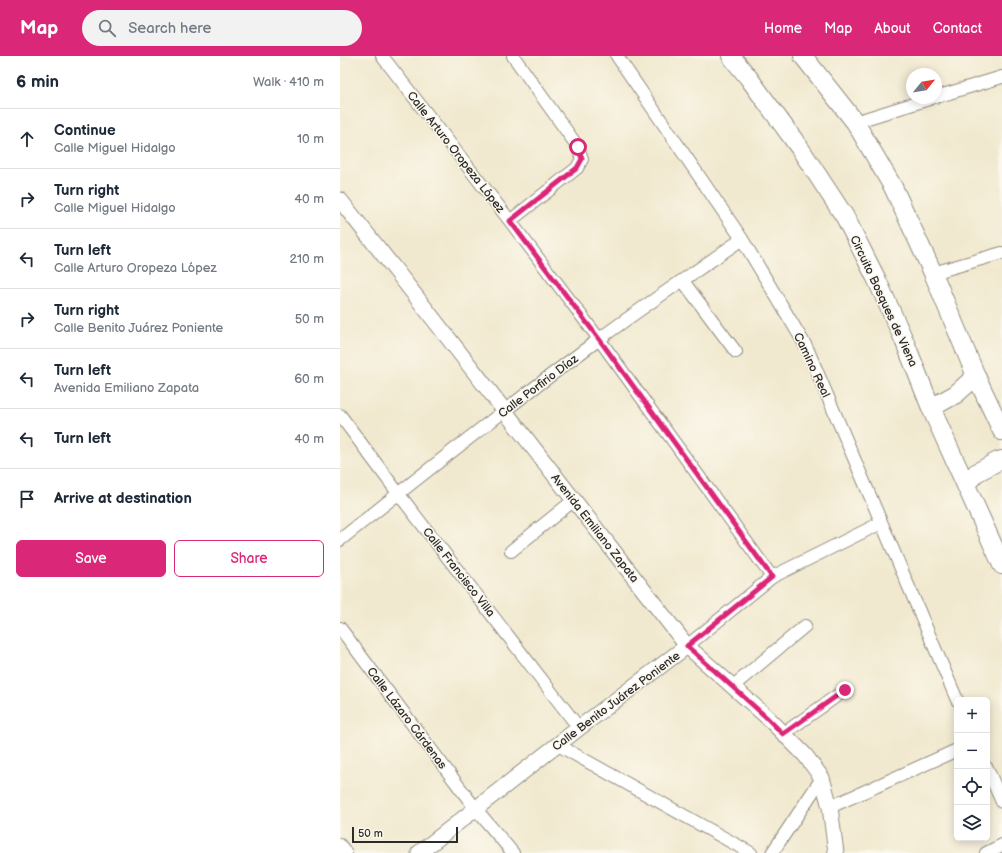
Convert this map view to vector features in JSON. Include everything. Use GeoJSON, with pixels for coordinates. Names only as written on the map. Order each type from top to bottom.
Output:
{"type":"FeatureCollection","features":[{"type":"Feature","properties":{"kind":"main road","name":"Circuito Bosques de Viena"},"geometry":{"type":"LineString","coordinates":[[731,56],[799,147],[845,216],[876,278],[904,340],[931,408],[1002,565]]}},
{"type":"Feature","properties":{"kind":"main road"},"geometry":{"type":"LineString","coordinates":[[803,56],[855,122],[893,187],[933,273],[976,376],[1002,431]]}},
{"type":"Feature","properties":{"kind":"main road"},"geometry":{"type":"LineString","coordinates":[[931,408],[956,394],[976,376]]}},
{"type":"Feature","properties":{"kind":"main road"},"geometry":{"type":"LineString","coordinates":[[966,484],[976,473],[1002,460]]}},
{"type":"Feature","properties":{"kind":"street","name":"Calle Arturo Oropeza López"},"geometry":{"type":"LineString","coordinates":[[382,56],[599,339],[772,577]]}},
{"type":"Feature","properties":{"kind":"street"},"geometry":{"type":"LineString","coordinates":[[510,221],[577,168],[582,159],[578,147],[513,56]]}},
{"type":"Feature","properties":{"kind":"street","name":"Camino Real"},"geometry":{"type":"LineString","coordinates":[[617,56],[742,240],[807,348],[956,697]]}},
{"type":"Feature","properties":{"kind":"street"},"geometry":{"type":"LineString","coordinates":[[942,95],[1002,77]]}},
{"type":"Feature","properties":{"kind":"street"},"geometry":{"type":"LineString","coordinates":[[855,122],[913,104]]}},
{"type":"Feature","properties":{"kind":"street","name":"Avenida Emiliano Zapata"},"geometry":{"type":"LineString","coordinates":[[340,200],[687,646],[805,755],[822,778],[830,806],[836,853]]}},
{"type":"Feature","properties":{"kind":"street","name":"Calle Porfirio Díaz"},"geometry":{"type":"LineString","coordinates":[[340,540],[398,493],[599,339],[742,240]]}},
{"type":"Feature","properties":{"kind":"street"},"geometry":{"type":"LineString","coordinates":[[933,273],[1002,253]]}},
{"type":"Feature","properties":{"kind":"street"},"geometry":{"type":"LineString","coordinates":[[683,281],[736,352]]}},
{"type":"Feature","properties":{"kind":"street","name":"Calle Francisco Villa"},"geometry":{"type":"LineString","coordinates":[[340,415],[398,493],[579,728]]}},
{"type":"Feature","properties":{"kind":"street"},"geometry":{"type":"LineString","coordinates":[[511,552],[574,500]]}},
{"type":"Feature","properties":{"kind":"street","name":"Calle Benito Juárez Poniente"},"geometry":{"type":"LineString","coordinates":[[418,853],[687,646],[772,577],[881,523]]}},
{"type":"Feature","properties":{"kind":"street"},"geometry":{"type":"LineString","coordinates":[[732,686],[805,626]]}},
{"type":"Feature","properties":{"kind":"street","name":"Calle Lázaro Cárdenas"},"geometry":{"type":"LineString","coordinates":[[340,628],[475,808],[513,853]]}},
{"type":"Feature","properties":{"kind":"street"},"geometry":{"type":"LineString","coordinates":[[783,734],[845,690]]}},
{"type":"Feature","properties":{"kind":"street"},"geometry":{"type":"LineString","coordinates":[[558,745],[751,853]]}},
{"type":"Feature","properties":{"kind":"street"},"geometry":{"type":"LineString","coordinates":[[830,806],[954,751]]}},
{"type":"Feature","properties":{"kind":"street"},"geometry":{"type":"LineString","coordinates":[[987,769],[1002,802]]}},
{"type":"Feature","properties":{"kind":"street"},"geometry":{"type":"LineString","coordinates":[[772,853],[822,778]]}},
{"type":"Feature","properties":{"kind":"street"},"geometry":{"type":"LineString","coordinates":[[340,845],[346,853]]}},
{"type":"Feature","properties":{"kind":"street"},"geometry":{"type":"LineString","coordinates":[[986,853],[1002,845]]}},
{"type":"Feature","properties":{"kind":"route"},"geometry":{"type":"LineString","coordinates":[[578,147],[582,159],[577,168],[510,221],[599,339],[772,577],[687,646],[783,734],[845,690]]}}]}
